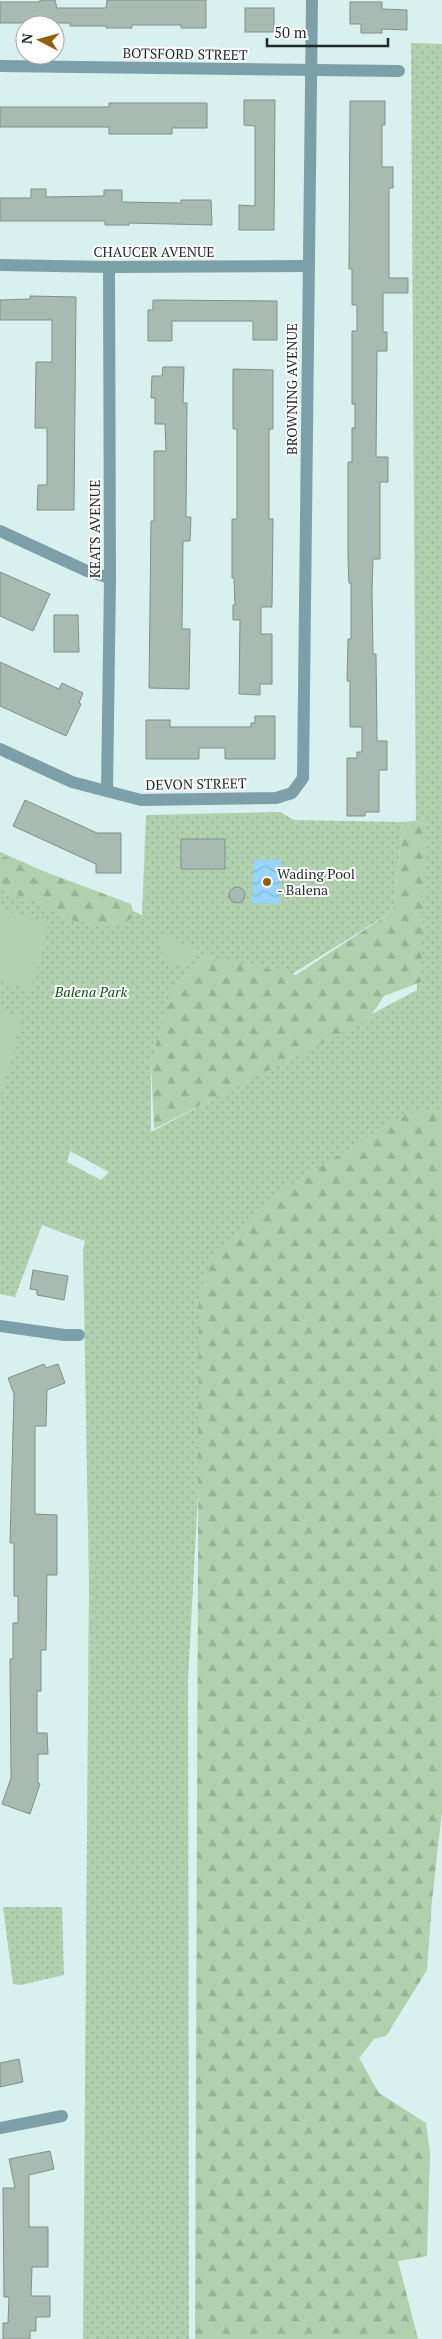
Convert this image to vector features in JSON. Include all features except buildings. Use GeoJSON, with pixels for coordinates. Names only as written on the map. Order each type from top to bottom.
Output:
{"type":"FeatureCollection","features":[{"type":"Feature","properties":{"kind":"street","name":"BROWNING AVENUE"},"geometry":{"type":"LineString","coordinates":[[303,778],[312,0]]}},
{"type":"Feature","properties":{"kind":"street","name":"BOTSFORD STREET"},"geometry":{"type":"LineString","coordinates":[[0,66],[399,70]]}},
{"type":"Feature","properties":{"kind":"street","name":"CHAUCER AVENUE"},"geometry":{"type":"LineString","coordinates":[[0,265],[110,267],[308,266]]}},
{"type":"Feature","properties":{"kind":"street","name":"KEATS AVENUE"},"geometry":{"type":"LineString","coordinates":[[107,791],[110,578],[110,267]]}},
{"type":"Feature","properties":{"kind":"street"},"geometry":{"type":"LineString","coordinates":[[0,531],[87,571],[110,578]]}},
{"type":"Feature","properties":{"kind":"street","name":"DEVON STREET"},"geometry":{"type":"LineString","coordinates":[[0,749],[72,782],[141,800],[276,798],[292,793],[303,778]]}},
{"type":"Feature","properties":{"kind":"street"},"geometry":{"type":"LineString","coordinates":[[0,1326],[64,1335],[79,1335]]}},
{"type":"Feature","properties":{"kind":"street"},"geometry":{"type":"LineString","coordinates":[[0,2128],[62,2116]]}},
{"type":"Feature","properties":{"kind":"green space","name":"Balena Park"},"geometry":{"type":"Polygon","coordinates":[[[411,43],[442,44],[442,1111],[210,1272],[188,1680],[189,2339],[83,2339],[89,1584],[83,1249],[85,1241],[42,1225],[15,1297],[0,1294],[0,852],[142,915],[146,815],[280,812],[294,820],[403,822],[393,911],[151,1062],[151,1132],[417,990],[411,43]],[[70,1151],[67,1162],[101,1180],[109,1172],[70,1151]]]}},
{"type":"Feature","properties":{"kind":"green space"},"geometry":{"type":"Polygon","coordinates":[[[425,820],[421,982],[384,996],[368,1020],[154,1129],[151,1062],[174,984],[207,956],[296,975],[393,911],[403,822],[425,820]]]}},
{"type":"Feature","properties":{"kind":"green space"},"geometry":{"type":"Polygon","coordinates":[[[0,855],[131,904],[132,918],[120,926],[74,921],[0,887],[0,855]]]}},
{"type":"Feature","properties":{"kind":"green space"},"geometry":{"type":"Polygon","coordinates":[[[0,909],[49,922],[31,990],[0,981],[0,909]]]}},
{"type":"Feature","properties":{"kind":"green space"},"geometry":{"type":"Polygon","coordinates":[[[163,934],[198,951],[188,963],[175,965],[163,953],[161,940],[163,934]]]}},
{"type":"Feature","properties":{"kind":"green space"},"geometry":{"type":"Polygon","coordinates":[[[0,1012],[22,1017],[1,1097],[0,1097],[0,1012]]]}},
{"type":"Feature","properties":{"kind":"green space"},"geometry":{"type":"Polygon","coordinates":[[[442,1109],[442,1811],[432,1900],[427,1970],[386,2036],[374,2039],[359,2058],[379,2093],[426,2123],[430,2153],[427,2256],[398,2261],[418,2339],[195,2339],[199,1291],[218,1250],[276,1194],[405,1114],[442,1109]]]}},
{"type":"Feature","properties":{"kind":"green space"},"geometry":{"type":"Polygon","coordinates":[[[3,1907],[62,1907],[64,1975],[21,1985],[13,1984],[3,1907]]]}},
{"type":"Feature","properties":{"kind":"water","name":"Wading Pool - Balena"},"geometry":{"type":"Polygon","coordinates":[[[254,859],[281,860],[280,904],[252,903],[254,859]]]}},
{"type":"Feature","properties":{"kind":"place","name":"Wading Pool - Balena"},"geometry":{"type":"Point","coordinates":[267,882]}}]}
